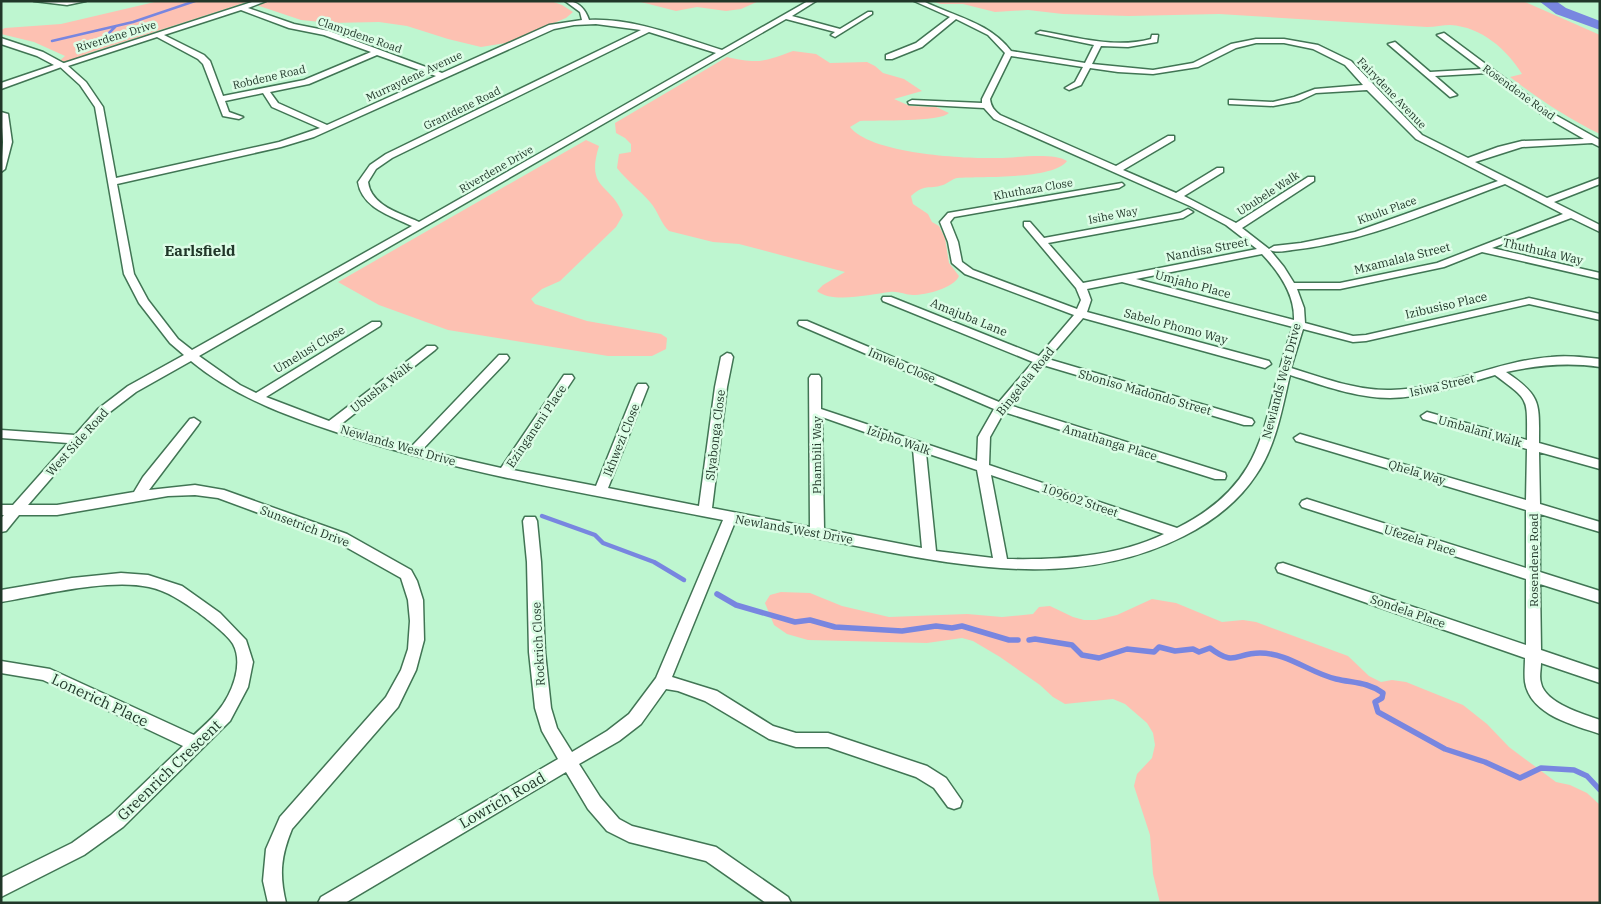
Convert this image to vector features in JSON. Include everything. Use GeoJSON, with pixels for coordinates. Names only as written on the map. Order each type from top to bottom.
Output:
{"type":"FeatureCollection","features":[{"type":"Feature","properties":{"kind":"street"},"geometry":{"type":"LineString","coordinates":[[38,1],[82,1]]}},
{"type":"Feature","properties":{"kind":"street","name":"Riverdene Drive"},"geometry":{"type":"LineString","coordinates":[[62,65],[263,1]]}},
{"type":"Feature","properties":{"kind":"street"},"geometry":{"type":"LineString","coordinates":[[568,1],[583,11],[586,20]]}},
{"type":"Feature","properties":{"kind":"street","name":"Riverdene Drive"},"geometry":{"type":"LineString","coordinates":[[190,356],[813,1]]}},
{"type":"Feature","properties":{"kind":"street"},"geometry":{"type":"LineString","coordinates":[[912,102],[986,106],[988,94],[1008,53],[1001,40],[990,32],[917,1]]}},
{"type":"Feature","properties":{"kind":"street","name":"Clampdene Road"},"geometry":{"type":"LineString","coordinates":[[242,8],[292,26],[326,33],[442,76]]}},
{"type":"Feature","properties":{"kind":"street"},"geometry":{"type":"LineString","coordinates":[[787,17],[838,33],[870,13]]}},
{"type":"Feature","properties":{"kind":"street"},"geometry":{"type":"LineString","coordinates":[[889,57],[919,45],[954,16]]}},
{"type":"Feature","properties":{"kind":"street","name":"Murraydene Avenue"},"geometry":{"type":"LineString","coordinates":[[112,182],[281,144],[311,135],[552,27],[586,20],[617,22],[724,53]]}},
{"type":"Feature","properties":{"kind":"street","name":"Grantdene Road"},"geometry":{"type":"LineString","coordinates":[[420,226],[372,202],[365,194],[364,182],[380,162],[539,81],[647,30]]}},
{"type":"Feature","properties":{"kind":"street"},"geometry":{"type":"LineString","coordinates":[[1040,33],[1115,44],[1145,42],[1154,40],[1155,37]]}},
{"type":"Feature","properties":{"kind":"street"},"geometry":{"type":"LineString","coordinates":[[158,35],[207,63],[226,114],[238,117]]}},
{"type":"Feature","properties":{"kind":"street","name":"Rosendene Road"},"geometry":{"type":"LineString","coordinates":[[1441,35],[1547,114],[1595,143]]}},
{"type":"Feature","properties":{"kind":"street","name":"Fairydene Avenue"},"geometry":{"type":"LineString","coordinates":[[1008,53],[1138,72],[1168,71],[1195,65],[1243,44],[1270,40],[1315,48],[1334,55],[1348,64],[1368,87],[1419,137],[1600,229]]}},
{"type":"Feature","properties":{"kind":"street","name":"Newlands West Drive"},"geometry":{"type":"LineString","coordinates":[[1,41],[40,54],[62,65],[76,75],[90,91],[99,107],[129,274],[143,301],[158,322],[190,356],[236,388],[256,398],[330,426],[413,452],[504,473],[930,555],[1001,564],[1080,562],[1135,550],[1178,533],[1213,511],[1244,484],[1271,429],[1285,370],[1299,324],[1296,298],[1270,250],[1237,227],[1176,197],[998,117],[986,106]]}},
{"type":"Feature","properties":{"kind":"street"},"geometry":{"type":"LineString","coordinates":[[1069,88],[1078,83],[1100,42]]}},
{"type":"Feature","properties":{"kind":"street"},"geometry":{"type":"LineString","coordinates":[[1392,44],[1453,95]]}},
{"type":"Feature","properties":{"kind":"street","name":"Robdene Road"},"geometry":{"type":"LineString","coordinates":[[221,100],[306,82],[377,52]]}},
{"type":"Feature","properties":{"kind":"street"},"geometry":{"type":"LineString","coordinates":[[1,86],[62,65]]}},
{"type":"Feature","properties":{"kind":"street"},"geometry":{"type":"LineString","coordinates":[[1428,74],[1490,71]]}},
{"type":"Feature","properties":{"kind":"street"},"geometry":{"type":"LineString","coordinates":[[1232,102],[1274,104],[1296,99],[1315,91],[1368,87]]}},
{"type":"Feature","properties":{"kind":"street"},"geometry":{"type":"LineString","coordinates":[[266,91],[275,105],[327,128]]}},
{"type":"Feature","properties":{"kind":"street"},"geometry":{"type":"LineString","coordinates":[[2,167],[7,153],[8,138],[4,114]]}},
{"type":"Feature","properties":{"kind":"street"},"geometry":{"type":"LineString","coordinates":[[1116,170],[1171,138]]}},
{"type":"Feature","properties":{"kind":"street"},"geometry":{"type":"LineString","coordinates":[[1466,162],[1501,149],[1522,144],[1595,143]]}},
{"type":"Feature","properties":{"kind":"street"},"geometry":{"type":"LineString","coordinates":[[1176,197],[1220,170]]}},
{"type":"Feature","properties":{"kind":"street","name":"Ububele Walk"},"geometry":{"type":"LineString","coordinates":[[1237,227],[1311,179]]}},
{"type":"Feature","properties":{"kind":"street","name":"Khulu Place"},"geometry":{"type":"LineString","coordinates":[[1270,250],[1358,234],[1505,181]]}},
{"type":"Feature","properties":{"kind":"street"},"geometry":{"type":"LineString","coordinates":[[1546,202],[1600,182]]}},
{"type":"Feature","properties":{"kind":"street","name":"Khuthaza Close"},"geometry":{"type":"LineString","coordinates":[[965,270],[957,263],[953,242],[945,226],[945,222],[951,215],[1119,185]]}},
{"type":"Feature","properties":{"kind":"street","name":"Isihe Way"},"geometry":{"type":"LineString","coordinates":[[1042,241],[1183,215],[1188,212]]}},
{"type":"Feature","properties":{"kind":"street","name":"Mxamalala Street"},"geometry":{"type":"LineString","coordinates":[[1290,286],[1340,286],[1440,265],[1572,214]]}},
{"type":"Feature","properties":{"kind":"street"},"geometry":{"type":"LineString","coordinates":[[1027,224],[1081,287],[1086,300],[1081,314]]}},
{"type":"Feature","properties":{"kind":"street","name":"Thuthuka Way"},"geometry":{"type":"LineString","coordinates":[[1481,249],[1600,276]]}},
{"type":"Feature","properties":{"kind":"street","name":"Nandisa Street"},"geometry":{"type":"LineString","coordinates":[[1124,278],[1270,250]]}},
{"type":"Feature","properties":{"kind":"street","name":"Sabelo Phomo Way"},"geometry":{"type":"LineString","coordinates":[[965,270],[1081,314],[1265,364]]}},
{"type":"Feature","properties":{"kind":"street","name":"Umjaho Place"},"geometry":{"type":"LineString","coordinates":[[1081,287],[1124,278],[1299,324]]}},
{"type":"Feature","properties":{"kind":"street","name":"Amajuba Lane"},"geometry":{"type":"LineString","coordinates":[[887,299],[1041,361]]}},
{"type":"Feature","properties":{"kind":"street","name":"Izibusiso Place"},"geometry":{"type":"LineString","coordinates":[[1299,324],[1359,339],[1529,301],[1600,317]]}},
{"type":"Feature","properties":{"kind":"street","name":"Bingelela Road"},"geometry":{"type":"LineString","coordinates":[[1001,564],[983,467],[982,445],[984,437],[1001,408],[1081,314]]}},
{"type":"Feature","properties":{"kind":"street","name":"Imvelo Close"},"geometry":{"type":"LineString","coordinates":[[803,323],[1001,408]]}},
{"type":"Feature","properties":{"kind":"street","name":"Umelusi Close"},"geometry":{"type":"LineString","coordinates":[[256,398],[376,324]]}},
{"type":"Feature","properties":{"kind":"street","name":"Ubusha Walk"},"geometry":{"type":"LineString","coordinates":[[330,426],[431,348]]}},
{"type":"Feature","properties":{"kind":"street","name":"West Side Road"},"geometry":{"type":"LineString","coordinates":[[1,527],[8,511],[115,400],[190,356]]}},
{"type":"Feature","properties":{"kind":"street","name":"Slyabonga Close"},"geometry":{"type":"LineString","coordinates":[[705,513],[726,357]]}},
{"type":"Feature","properties":{"kind":"street"},"geometry":{"type":"LineString","coordinates":[[413,452],[503,358]]}},
{"type":"Feature","properties":{"kind":"street","name":"Isiwa Street"},"geometry":{"type":"LineString","coordinates":[[1285,370],[1358,391],[1392,394],[1432,388],[1559,359],[1600,363]]}},
{"type":"Feature","properties":{"kind":"street","name":"Sboniso Madondo Street"},"geometry":{"type":"LineString","coordinates":[[1041,361],[1248,422]]}},
{"type":"Feature","properties":{"kind":"street","name":"Rosendene Road"},"geometry":{"type":"LineString","coordinates":[[1496,372],[1523,390],[1533,406],[1533,683],[1536,691],[1544,701],[1576,719],[1600,727]]}},
{"type":"Feature","properties":{"kind":"street","name":"Ezinganeni Place"},"geometry":{"type":"LineString","coordinates":[[504,473],[568,378]]}},
{"type":"Feature","properties":{"kind":"street","name":"Phambili Way"},"geometry":{"type":"LineString","coordinates":[[815,378],[816,532]]}},
{"type":"Feature","properties":{"kind":"street","name":"Ikhwezi Close"},"geometry":{"type":"LineString","coordinates":[[600,492],[642,387]]}},
{"type":"Feature","properties":{"kind":"street","name":"Amathanga Place"},"geometry":{"type":"LineString","coordinates":[[1001,408],[1220,476]]}},
{"type":"Feature","properties":{"kind":"street","name":"Izipho Walk"},"geometry":{"type":"LineString","coordinates":[[816,411],[983,467]]}},
{"type":"Feature","properties":{"kind":"street","name":"Umbalani Walk"},"geometry":{"type":"LineString","coordinates":[[1427,416],[1600,465]]}},
{"type":"Feature","properties":{"kind":"street"},"geometry":{"type":"LineString","coordinates":[[139,495],[148,480],[194,422]]}},
{"type":"Feature","properties":{"kind":"street"},"geometry":{"type":"LineString","coordinates":[[1,434],[77,439]]}},
{"type":"Feature","properties":{"kind":"street","name":"Qhela Way"},"geometry":{"type":"LineString","coordinates":[[1300,438],[1600,527]]}},
{"type":"Feature","properties":{"kind":"street"},"geometry":{"type":"LineString","coordinates":[[919,447],[930,555]]}},
{"type":"Feature","properties":{"kind":"street","name":"109602 Street"},"geometry":{"type":"LineString","coordinates":[[983,467],[1178,533]]}},
{"type":"Feature","properties":{"kind":"street","name":"Sunsetrich Drive"},"geometry":{"type":"LineString","coordinates":[[8,511],[57,510],[139,495],[195,490],[218,493],[342,538],[406,574],[415,590],[417,620],[415,649],[404,682],[392,702],[286,823],[275,848],[272,881],[277,903]]}},
{"type":"Feature","properties":{"kind":"street","name":"Ufezela Place"},"geometry":{"type":"LineString","coordinates":[[1307,504],[1600,597]]}},
{"type":"Feature","properties":{"kind":"street","name":"Lowrich Road"},"geometry":{"type":"LineString","coordinates":[[327,903],[613,736],[636,719],[662,682],[731,517]]}},
{"type":"Feature","properties":{"kind":"street","name":"Rockrich Close"},"geometry":{"type":"LineString","coordinates":[[530,521],[534,562],[537,652],[543,708],[550,731],[594,803],[614,825],[629,834],[710,853],[782,903]]}},
{"type":"Feature","properties":{"kind":"street","name":"Sondela Place"},"geometry":{"type":"LineString","coordinates":[[1283,568],[1600,677]]}},
{"type":"Feature","properties":{"kind":"street","name":"Greenrich Crescent"},"geometry":{"type":"LineString","coordinates":[[1,596],[121,578],[148,581],[177,590],[216,617],[239,640],[245,662],[240,687],[224,716],[117,821],[78,849],[1,888]]}},
{"type":"Feature","properties":{"kind":"street","name":"Lonerich Place"},"geometry":{"type":"LineString","coordinates":[[1,667],[45,674],[196,744]]}},
{"type":"Feature","properties":{"kind":"street"},"geometry":{"type":"LineString","coordinates":[[662,682],[678,684],[711,696],[769,732],[796,740],[828,740],[921,771],[940,783],[954,801]]}},
{"type":"Feature","properties":{"kind":"shaded area"},"geometry":{"type":"Polygon","coordinates":[[[159,1],[551,1],[573,12],[566,18],[506,43],[481,47],[407,26],[379,22],[330,23],[301,20],[247,2],[86,54],[79,62],[46,73],[65,56],[34,42],[1,34],[1,30],[5,28],[61,24],[159,1]]]}},
{"type":"Feature","properties":{"kind":"shaded area"},"geometry":{"type":"Polygon","coordinates":[[[637,1],[759,1],[741,9],[726,11],[697,7],[676,11],[637,1]]]}},
{"type":"Feature","properties":{"kind":"shaded area"},"geometry":{"type":"Polygon","coordinates":[[[931,1],[1523,1],[1600,35],[1600,134],[1554,108],[1510,77],[1522,74],[1501,48],[1483,35],[1462,27],[1450,25],[1427,27],[1219,14],[1129,16],[1063,14],[1028,10],[995,12],[963,4],[941,4],[931,1]]]}},
{"type":"Feature","properties":{"kind":"shaded area"},"geometry":{"type":"Polygon","coordinates":[[[793,51],[816,54],[830,63],[867,62],[883,73],[904,79],[922,91],[894,99],[910,106],[936,107],[949,113],[934,118],[860,121],[850,127],[861,136],[877,143],[897,149],[942,156],[998,158],[1043,156],[1061,158],[1067,161],[1059,167],[1032,174],[957,178],[943,185],[923,188],[911,196],[913,204],[928,214],[932,222],[939,226],[945,238],[949,263],[959,276],[952,284],[925,294],[913,295],[893,292],[842,298],[832,297],[817,291],[823,285],[845,272],[739,244],[713,242],[669,231],[650,202],[617,168],[619,154],[631,152],[631,144],[616,133],[615,123],[727,57],[746,61],[760,61],[793,51]]]}},
{"type":"Feature","properties":{"kind":"shaded area"},"geometry":{"type":"Polygon","coordinates":[[[586,140],[599,146],[595,171],[598,179],[613,197],[623,215],[616,227],[560,281],[542,289],[531,299],[535,304],[587,321],[661,334],[667,338],[666,349],[652,356],[608,356],[448,330],[379,305],[338,282],[586,140]]]}},
{"type":"Feature","properties":{"kind":"shaded area"},"geometry":{"type":"Polygon","coordinates":[[[781,592],[810,593],[842,606],[889,617],[967,614],[1002,617],[1033,614],[1039,607],[1050,606],[1073,617],[1084,620],[1096,620],[1117,615],[1152,599],[1176,603],[1222,622],[1243,620],[1256,622],[1348,656],[1369,676],[1381,682],[1392,680],[1406,682],[1463,705],[1487,724],[1509,747],[1556,782],[1570,785],[1587,793],[1600,805],[1600,903],[1160,903],[1153,874],[1150,835],[1134,786],[1137,774],[1152,758],[1155,745],[1153,733],[1147,723],[1125,704],[1113,699],[1065,704],[1000,657],[973,641],[962,638],[927,643],[808,640],[787,634],[774,625],[765,603],[770,595],[781,592]]]}},
{"type":"Feature","properties":{"kind":"waterway"},"geometry":{"type":"LineString","coordinates":[[52,41],[133,22],[195,1]]}},
{"type":"Feature","properties":{"kind":"waterway"},"geometry":{"type":"LineString","coordinates":[[1546,1],[1561,11],[1600,26]]}},
{"type":"Feature","properties":{"kind":"waterway"},"geometry":{"type":"LineString","coordinates":[[96,46],[116,26]]}},
{"type":"Feature","properties":{"kind":"waterway"},"geometry":{"type":"LineString","coordinates":[[542,516],[595,535],[603,543],[654,562],[684,580]]}},
{"type":"Feature","properties":{"kind":"waterway"},"geometry":{"type":"LineString","coordinates":[[717,594],[736,605],[795,622],[810,620],[835,627],[902,631],[936,626],[952,628],[962,626],[1009,640],[1018,640]]}},
{"type":"Feature","properties":{"kind":"waterway"},"geometry":{"type":"LineString","coordinates":[[1029,640],[1035,639],[1072,645],[1082,655],[1099,658],[1127,649],[1154,652],[1159,647],[1175,651],[1193,649],[1199,652],[1210,648],[1218,654],[1230,658],[1260,653],[1280,656],[1326,676],[1377,689],[1383,693],[1382,698],[1375,702],[1378,712],[1445,749],[1485,762],[1520,778],[1541,768],[1574,770],[1587,776],[1600,790]]}},
{"type":"Feature","properties":{"kind":"district","name":"Earlsfield"},"geometry":{"type":"Point","coordinates":[200,250]}}]}
